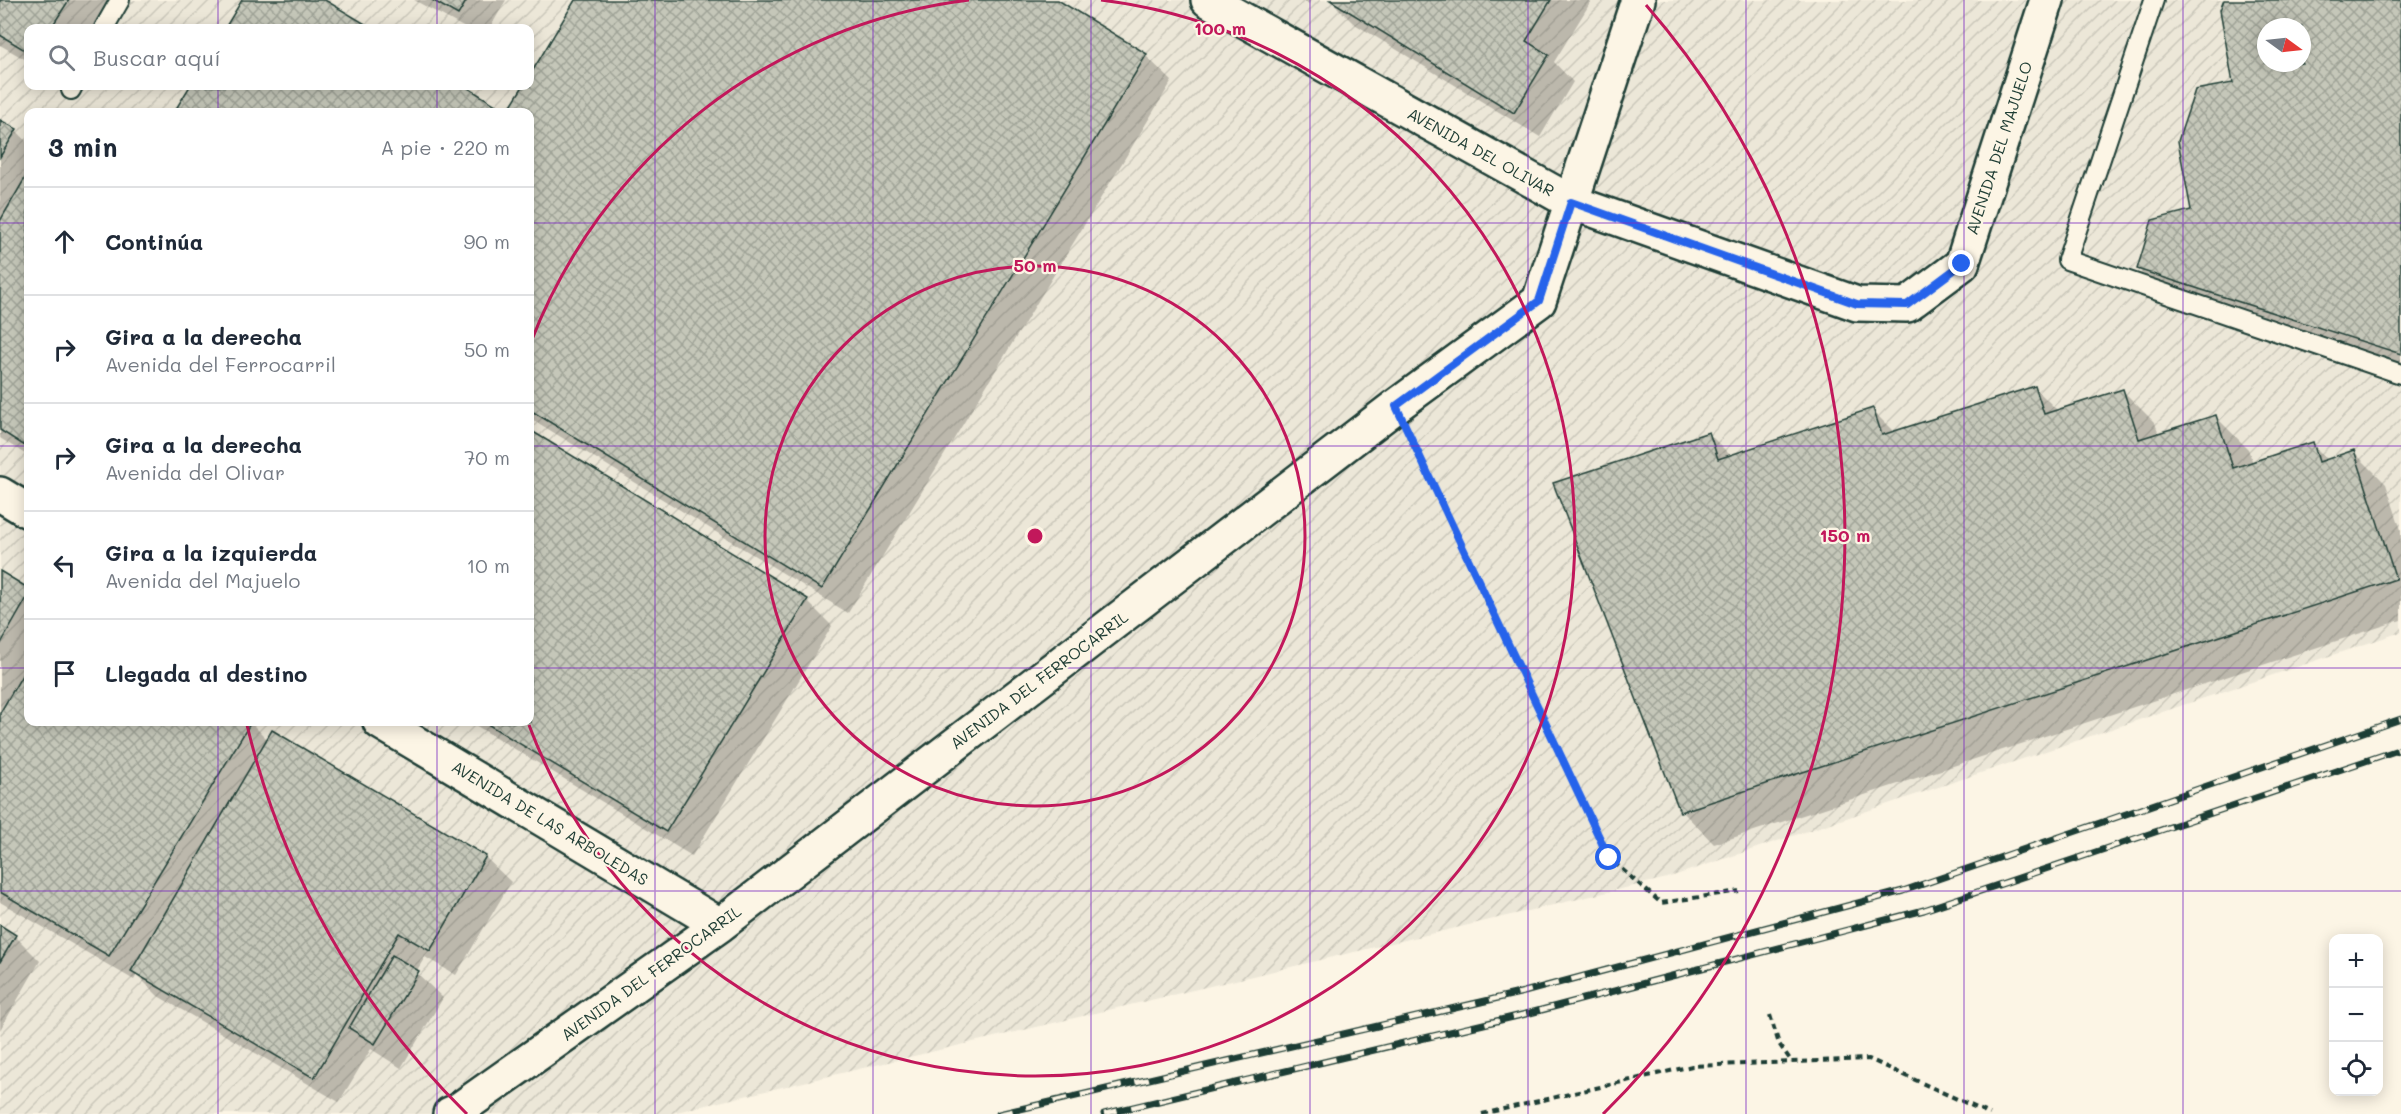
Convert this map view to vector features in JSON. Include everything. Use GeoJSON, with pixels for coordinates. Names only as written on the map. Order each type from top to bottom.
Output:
{"type":"FeatureCollection","features":[{"type":"Feature","properties":{"kind":"street","name":"AVENIDA DEL OLIVAR"},"geometry":{"type":"LineString","coordinates":[[1208,0],[1571,202],[1857,304],[1907,305]]}},
{"type":"Feature","properties":{"kind":"street","name":"AVENIDA DEL FERROCARRIL"},"geometry":{"type":"LineString","coordinates":[[450,1114],[720,924],[1396,406],[1539,301],[1638,0]]}},
{"type":"Feature","properties":{"kind":"street","name":"AVENIDA DEL MAJUELO"},"geometry":{"type":"LineString","coordinates":[[1907,305],[1962,264],[2047,0]]}},
{"type":"Feature","properties":{"kind":"street"},"geometry":{"type":"LineString","coordinates":[[0,494],[24,509]]}},
{"type":"Feature","properties":{"kind":"street","name":"AVENIDA DE LAS ARBOLEDAS"},"geometry":{"type":"LineString","coordinates":[[388,726],[720,924]]}},
{"type":"Feature","properties":{"kind":"lane"},"geometry":{"type":"LineString","coordinates":[[106,24],[120,0]]}},
{"type":"Feature","properties":{"kind":"lane"},"geometry":{"type":"LineString","coordinates":[[2154,0],[2067,260],[2401,374]]}},
{"type":"Feature","properties":{"kind":"path"},"geometry":{"type":"LineString","coordinates":[[1396,406],[1609,858],[1661,903],[1739,891]]}},
{"type":"Feature","properties":{"kind":"path"},"geometry":{"type":"LineString","coordinates":[[1770,1015],[1779,1044],[1792,1062]]}},
{"type":"Feature","properties":{"kind":"path"},"geometry":{"type":"LineString","coordinates":[[1482,1114],[1692,1066],[1869,1059],[1990,1114]]}},
{"type":"Feature","properties":{"kind":"shaded area"},"geometry":{"type":"Polygon","coordinates":[[[0,0],[2401,0],[2401,632],[1667,878],[668,1114],[0,1114],[0,0]]]}},
{"type":"Feature","properties":{"kind":"building"},"geometry":{"type":"Polygon","coordinates":[[[0,0],[69,0],[54,24],[24,24],[24,50],[0,35],[0,0]]]}},
{"type":"Feature","properties":{"kind":"building"},"geometry":{"type":"Polygon","coordinates":[[[242,0],[325,0],[365,24],[227,24],[242,0]]]}},
{"type":"Feature","properties":{"kind":"building"},"geometry":{"type":"Polygon","coordinates":[[[432,0],[467,0],[458,15],[432,0]]]}},
{"type":"Feature","properties":{"kind":"building"},"geometry":{"type":"Polygon","coordinates":[[[575,0],[1058,0],[1147,54],[822,589],[534,412],[534,108],[509,108],[521,90],[534,90],[534,68],[575,0]]]}},
{"type":"Feature","properties":{"kind":"building"},"geometry":{"type":"Polygon","coordinates":[[[1330,0],[1551,0],[1526,41],[1549,55],[1514,113],[1330,0]]]}},
{"type":"Feature","properties":{"kind":"building"},"geometry":{"type":"Polygon","coordinates":[[[2224,0],[2401,0],[2401,354],[2137,269],[2152,220],[2191,210],[2178,141],[2195,90],[2233,83],[2220,10],[2224,0]]]}},
{"type":"Feature","properties":{"kind":"building"},"geometry":{"type":"Polygon","coordinates":[[[188,90],[471,90],[501,108],[176,108],[188,90]]]}},
{"type":"Feature","properties":{"kind":"building"},"geometry":{"type":"Polygon","coordinates":[[[0,120],[17,129],[0,157],[0,120]]]}},
{"type":"Feature","properties":{"kind":"building"},"geometry":{"type":"Polygon","coordinates":[[[24,180],[24,445],[0,430],[0,221],[24,180]]]}},
{"type":"Feature","properties":{"kind":"building"},"geometry":{"type":"Polygon","coordinates":[[[2035,386],[2044,414],[2123,389],[2139,439],[2216,415],[2233,468],[2313,442],[2319,462],[2354,450],[2396,579],[1680,812],[1553,483],[1709,432],[1718,459],[1873,408],[1882,435],[2035,386]]]}},
{"type":"Feature","properties":{"kind":"building"},"geometry":{"type":"Polygon","coordinates":[[[534,432],[808,599],[666,832],[491,726],[534,726],[534,432]]]}},
{"type":"Feature","properties":{"kind":"building"},"geometry":{"type":"Polygon","coordinates":[[[0,571],[24,586],[24,603],[0,645],[0,571]]]}},
{"type":"Feature","properties":{"kind":"building"},"geometry":{"type":"Polygon","coordinates":[[[24,672],[24,726],[249,726],[109,956],[0,892],[0,713],[24,672]]]}},
{"type":"Feature","properties":{"kind":"building"},"geometry":{"type":"Polygon","coordinates":[[[272,730],[486,856],[430,951],[399,933],[314,1078],[131,971],[272,730]]]}},
{"type":"Feature","properties":{"kind":"building"},"geometry":{"type":"Polygon","coordinates":[[[0,925],[16,935],[0,962],[0,925]]]}},
{"type":"Feature","properties":{"kind":"building"},"geometry":{"type":"Polygon","coordinates":[[[392,955],[419,971],[375,1044],[349,1028],[392,955]]]}},
{"type":"Feature","properties":{"kind":"railway"},"geometry":{"type":"LineString","coordinates":[[999,1114],[1524,992],[1903,891],[2401,719]]}},
{"type":"Feature","properties":{"kind":"railway"},"geometry":{"type":"LineString","coordinates":[[1104,1114],[1530,1013],[1924,910],[2401,749]]}},
{"type":"Feature","properties":{"kind":"route"},"geometry":{"type":"LineString","coordinates":[[1609,858],[1396,406],[1539,301],[1571,202],[1857,304],[1907,305],[1962,264]]}}]}
